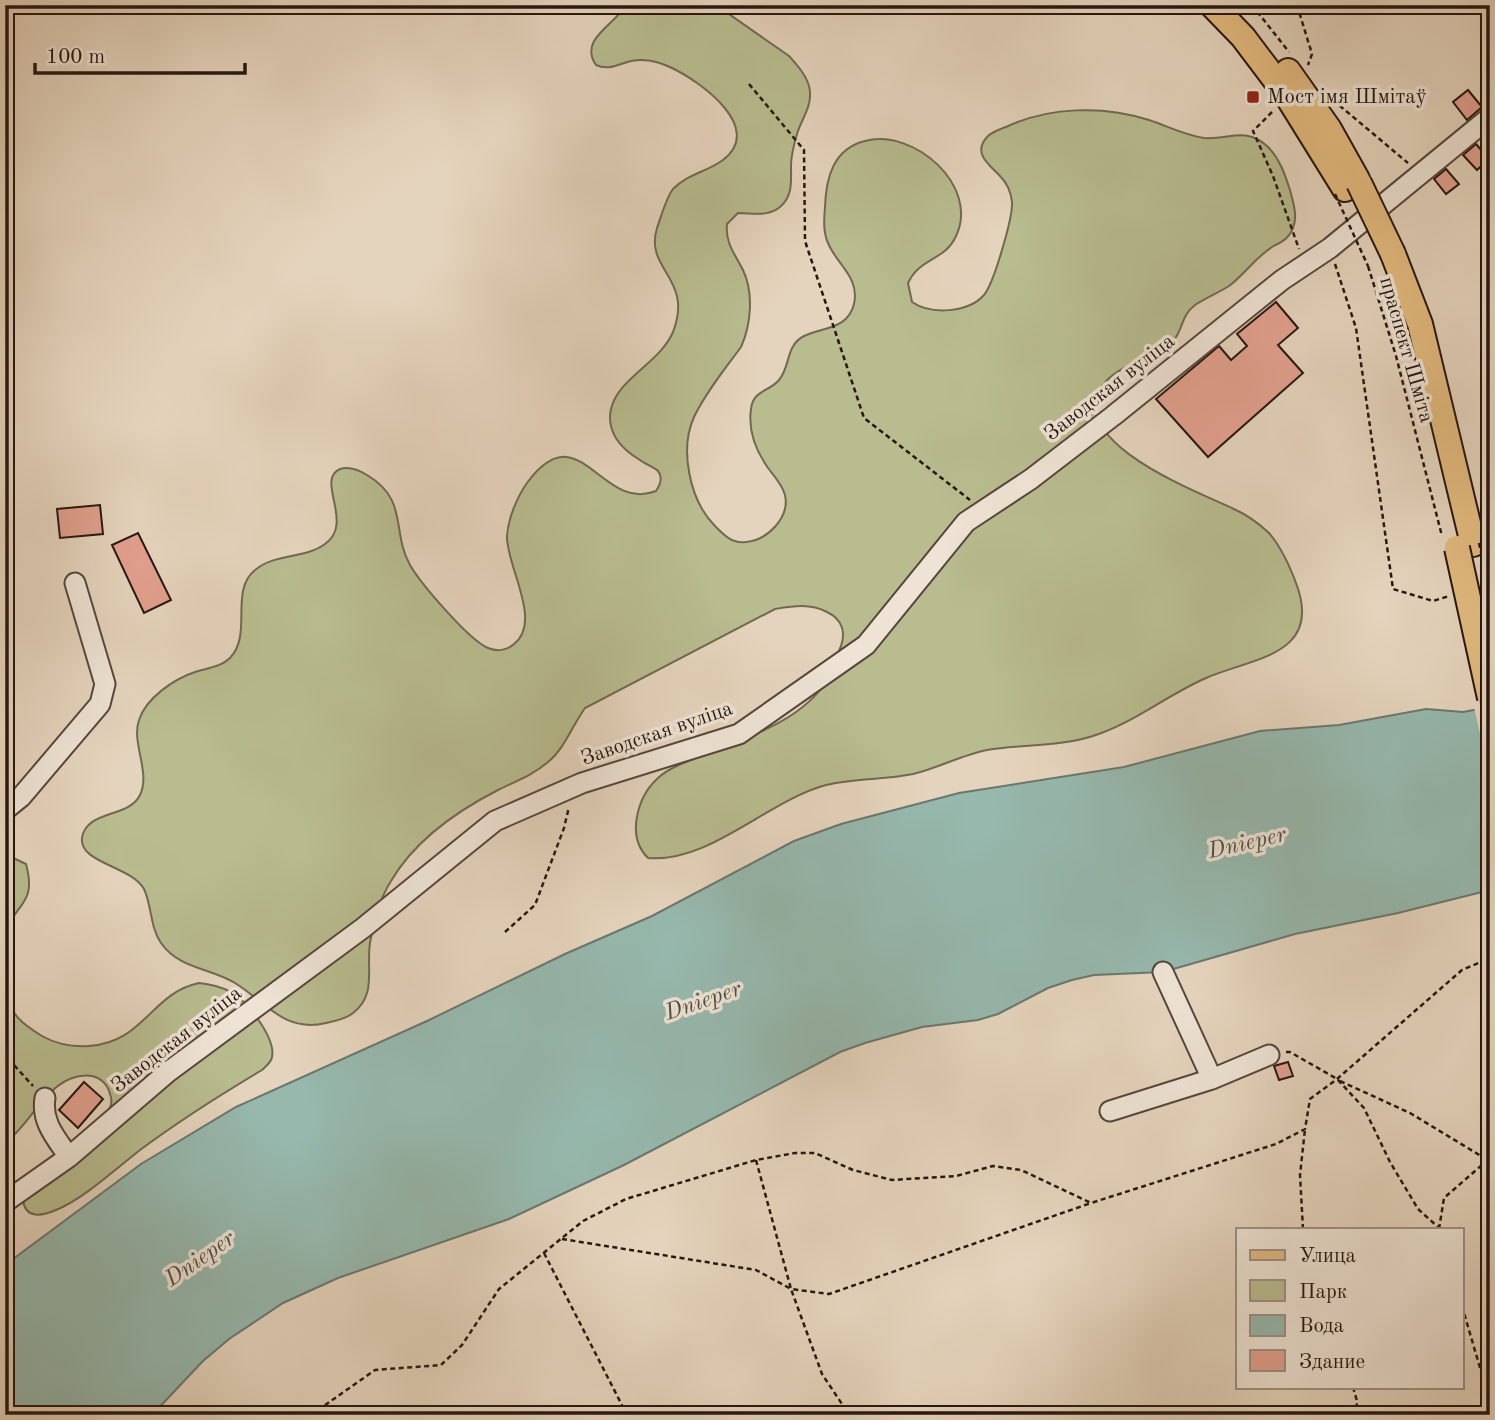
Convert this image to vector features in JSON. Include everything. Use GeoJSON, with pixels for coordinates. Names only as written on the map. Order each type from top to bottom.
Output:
{"type":"FeatureCollection","features":[{"type":"Feature","properties":{"kind":"main road","name":"праспект Шміта"},"geometry":{"type":"LineString","coordinates":[[1212,5],[1243,37],[1286,94],[1346,189],[1380,260],[1413,359],[1463,543],[1490,621]]}},
{"type":"Feature","properties":{"kind":"main road","name":"праспект Шміта"},"geometry":{"type":"LineString","coordinates":[[1234,5],[1300,85],[1329,129],[1346,189]]}},
{"type":"Feature","properties":{"kind":"main road","name":"праспект Шміта"},"geometry":{"type":"LineString","coordinates":[[1463,543],[1490,698]]}},
{"type":"Feature","properties":{"kind":"street","name":"Заводская вуліца"},"geometry":{"type":"LineString","coordinates":[[5,1202],[69,1157],[167,1072],[363,928],[495,821],[566,790],[739,734],[866,645],[966,522],[1031,479],[1103,424],[1272,288],[1329,248],[1490,117]]}},
{"type":"Feature","properties":{"kind":"street"},"geometry":{"type":"LineString","coordinates":[[5,810],[21,797],[100,704],[105,684],[75,583]]}},
{"type":"Feature","properties":{"kind":"street"},"geometry":{"type":"LineString","coordinates":[[1163,972],[1212,1079]]}},
{"type":"Feature","properties":{"kind":"street"},"geometry":{"type":"LineString","coordinates":[[1110,1111],[1212,1079],[1269,1055]]}},
{"type":"Feature","properties":{"kind":"street"},"geometry":{"type":"LineString","coordinates":[[44,1098],[43,1107],[48,1125],[69,1157]]}},
{"type":"Feature","properties":{"kind":"path"},"geometry":{"type":"LineString","coordinates":[[1297,5],[1312,54],[1305,72]]}},
{"type":"Feature","properties":{"kind":"path"},"geometry":{"type":"LineString","coordinates":[[749,85],[804,150],[805,241],[864,418],[983,510]]}},
{"type":"Feature","properties":{"kind":"path"},"geometry":{"type":"LineString","coordinates":[[1334,100],[1422,174]]}},
{"type":"Feature","properties":{"kind":"path"},"geometry":{"type":"LineString","coordinates":[[1272,112],[1253,131],[1273,176],[1304,265]]}},
{"type":"Feature","properties":{"kind":"path"},"geometry":{"type":"LineString","coordinates":[[1346,189],[1380,260],[1396,356],[1463,543],[1490,592]]}},
{"type":"Feature","properties":{"kind":"path"},"geometry":{"type":"LineString","coordinates":[[1329,248],[1356,328],[1393,589],[1433,601],[1456,594]]}},
{"type":"Feature","properties":{"kind":"path"},"geometry":{"type":"LineString","coordinates":[[1478,586],[1490,583]]}},
{"type":"Feature","properties":{"kind":"path"},"geometry":{"type":"LineString","coordinates":[[505,932],[535,905],[564,828],[570,802],[566,790]]}},
{"type":"Feature","properties":{"kind":"path"},"geometry":{"type":"LineString","coordinates":[[1303,1228],[1300,1175],[1310,1099],[1337,1079],[1462,970],[1490,958]]}},
{"type":"Feature","properties":{"kind":"path"},"geometry":{"type":"LineString","coordinates":[[5,1051],[13,1065],[44,1098]]}},
{"type":"Feature","properties":{"kind":"path"},"geometry":{"type":"LineString","coordinates":[[1269,1055],[1290,1052],[1337,1079],[1410,1113],[1488,1159],[1444,1198],[1439,1228]]}},
{"type":"Feature","properties":{"kind":"path"},"geometry":{"type":"LineString","coordinates":[[1337,1079],[1364,1108],[1390,1162],[1411,1197],[1438,1228]]}},
{"type":"Feature","properties":{"kind":"path"},"geometry":{"type":"LineString","coordinates":[[561,1239],[756,1270],[791,1289],[829,1294],[1091,1203],[1276,1144],[1305,1129]]}},
{"type":"Feature","properties":{"kind":"path"},"geometry":{"type":"LineString","coordinates":[[311,1415],[375,1370],[441,1365],[462,1345],[499,1289],[583,1221],[626,1199],[756,1160],[795,1153],[815,1153],[853,1170],[892,1180],[956,1175],[993,1166],[1021,1170],[1091,1203]]}},
{"type":"Feature","properties":{"kind":"path"},"geometry":{"type":"LineString","coordinates":[[756,1160],[791,1289],[822,1374],[844,1407],[861,1415]]}},
{"type":"Feature","properties":{"kind":"path"},"geometry":{"type":"LineString","coordinates":[[544,1253],[627,1415]]}},
{"type":"Feature","properties":{"kind":"path"},"geometry":{"type":"LineString","coordinates":[[1464,1313],[1487,1392],[1489,1415]]}},
{"type":"Feature","properties":{"kind":"path"},"geometry":{"type":"LineString","coordinates":[[1353,1388],[1357,1401],[1356,1415]]}},
{"type":"Feature","properties":{"kind":"green space"},"geometry":{"type":"Polygon","coordinates":[[[626,5],[716,5],[789,56],[808,83],[809,104],[793,150],[787,198],[775,210],[760,214],[738,213],[727,224],[729,243],[749,289],[749,319],[741,347],[694,417],[687,444],[690,475],[699,503],[715,526],[737,542],[754,540],[769,532],[781,519],[786,503],[782,487],[764,461],[754,440],[750,417],[752,403],[758,395],[779,380],[798,340],[841,323],[854,304],[854,286],[828,243],[824,225],[830,175],[833,166],[845,151],[865,141],[884,139],[903,143],[922,152],[938,165],[951,181],[959,198],[961,217],[956,236],[946,250],[919,268],[908,283],[912,302],[929,309],[949,310],[969,306],[984,295],[1002,250],[1011,198],[1005,182],[987,163],[981,148],[988,136],[997,131],[1040,115],[1095,110],[1131,115],[1204,138],[1245,135],[1268,147],[1282,167],[1292,199],[1295,219],[1289,235],[1260,256],[1229,286],[1190,309],[1177,336],[1169,345],[1109,378],[1103,385],[1096,406],[1102,426],[1118,445],[1141,462],[1168,478],[1240,512],[1268,532],[1281,550],[1296,583],[1302,607],[1300,626],[1292,640],[1278,650],[1206,678],[1122,724],[1093,736],[1067,742],[987,750],[913,774],[826,785],[782,804],[694,851],[671,857],[648,858],[637,839],[637,817],[644,796],[658,778],[675,767],[756,734],[788,717],[816,695],[827,681],[842,641],[843,631],[839,622],[832,615],[814,607],[775,609],[585,708],[564,744],[548,762],[467,807],[438,828],[401,866],[380,903],[370,943],[368,990],[360,1006],[337,1021],[298,1024],[276,1014],[226,978],[186,963],[168,952],[155,930],[144,889],[128,875],[89,853],[83,846],[82,838],[91,823],[127,807],[140,795],[143,777],[137,729],[148,704],[178,679],[226,661],[237,648],[243,589],[247,579],[255,570],[272,561],[317,549],[333,535],[336,514],[331,482],[333,475],[340,469],[357,470],[367,475],[389,495],[394,505],[404,552],[416,574],[469,634],[488,648],[499,650],[514,644],[522,634],[525,622],[521,593],[508,548],[509,523],[523,489],[545,464],[562,457],[576,460],[620,489],[637,494],[656,491],[660,473],[627,451],[616,439],[611,425],[611,409],[622,388],[667,343],[678,314],[678,299],[674,286],[657,254],[655,242],[668,197],[684,180],[723,160],[734,147],[737,134],[724,107],[698,84],[672,68],[642,60],[609,67],[596,65],[592,56],[595,40],[626,5]]]}},
{"type":"Feature","properties":{"kind":"green space"},"geometry":{"type":"Polygon","coordinates":[[[5,854],[26,864],[29,888],[24,902],[5,933],[5,854]]]}},
{"type":"Feature","properties":{"kind":"green space"},"geometry":{"type":"Polygon","coordinates":[[[199,983],[231,992],[252,1012],[270,1040],[272,1057],[269,1063],[155,1139],[77,1199],[45,1214],[35,1215],[27,1211],[23,1201],[103,1118],[110,1107],[111,1098],[106,1085],[95,1077],[78,1076],[65,1081],[43,1100],[5,1143],[5,992],[14,1013],[23,1023],[47,1039],[89,1046],[108,1043],[123,1036],[169,996],[199,983]]]}},
{"type":"Feature","properties":{"kind":"water","name":"Dnieper"},"geometry":{"type":"Polygon","coordinates":[[[1490,707],[1490,890],[1398,913],[1295,934],[1163,972],[1094,975],[1072,980],[1048,988],[998,1014],[978,1020],[922,1027],[865,1043],[840,1052],[624,1165],[509,1219],[338,1278],[283,1303],[229,1339],[203,1361],[152,1415],[5,1415],[5,1265],[141,1164],[236,1107],[652,916],[794,841],[841,824],[959,793],[1124,767],[1260,731],[1339,725],[1426,709],[1463,712],[1490,707]]]}},
{"type":"Feature","properties":{"kind":"pier"},"geometry":{"type":"Polygon","coordinates":[[[1490,704],[1490,779],[1474,707],[1490,704]]]}},
{"type":"Feature","properties":{"kind":"building"},"geometry":{"type":"Polygon","coordinates":[[[1468,90],[1482,107],[1467,120],[1453,102],[1468,90]]]}},
{"type":"Feature","properties":{"kind":"building"},"geometry":{"type":"Polygon","coordinates":[[[1476,144],[1489,159],[1477,170],[1463,155],[1476,144]]]}},
{"type":"Feature","properties":{"kind":"building"},"geometry":{"type":"Polygon","coordinates":[[[1446,169],[1459,184],[1446,194],[1434,179],[1446,169]]]}},
{"type":"Feature","properties":{"kind":"building"},"geometry":{"type":"Polygon","coordinates":[[[1276,302],[1298,328],[1278,345],[1303,373],[1208,457],[1156,399],[1219,346],[1231,360],[1247,346],[1237,334],[1276,302]]]}},
{"type":"Feature","properties":{"kind":"building"},"geometry":{"type":"Polygon","coordinates":[[[100,505],[103,534],[60,538],[57,509],[100,505]]]}},
{"type":"Feature","properties":{"kind":"building"},"geometry":{"type":"Polygon","coordinates":[[[138,533],[171,600],[144,613],[112,545],[138,533]]]}},
{"type":"Feature","properties":{"kind":"building"},"geometry":{"type":"Polygon","coordinates":[[[1288,1062],[1293,1076],[1279,1080],[1274,1066],[1288,1062]]]}},
{"type":"Feature","properties":{"kind":"building"},"geometry":{"type":"Polygon","coordinates":[[[84,1082],[103,1099],[78,1128],[59,1110],[84,1082]]]}},
{"type":"Feature","properties":{"kind":"place","name":"Мост імя Шмітаў"},"geometry":{"type":"Point","coordinates":[1253,97]}}]}
